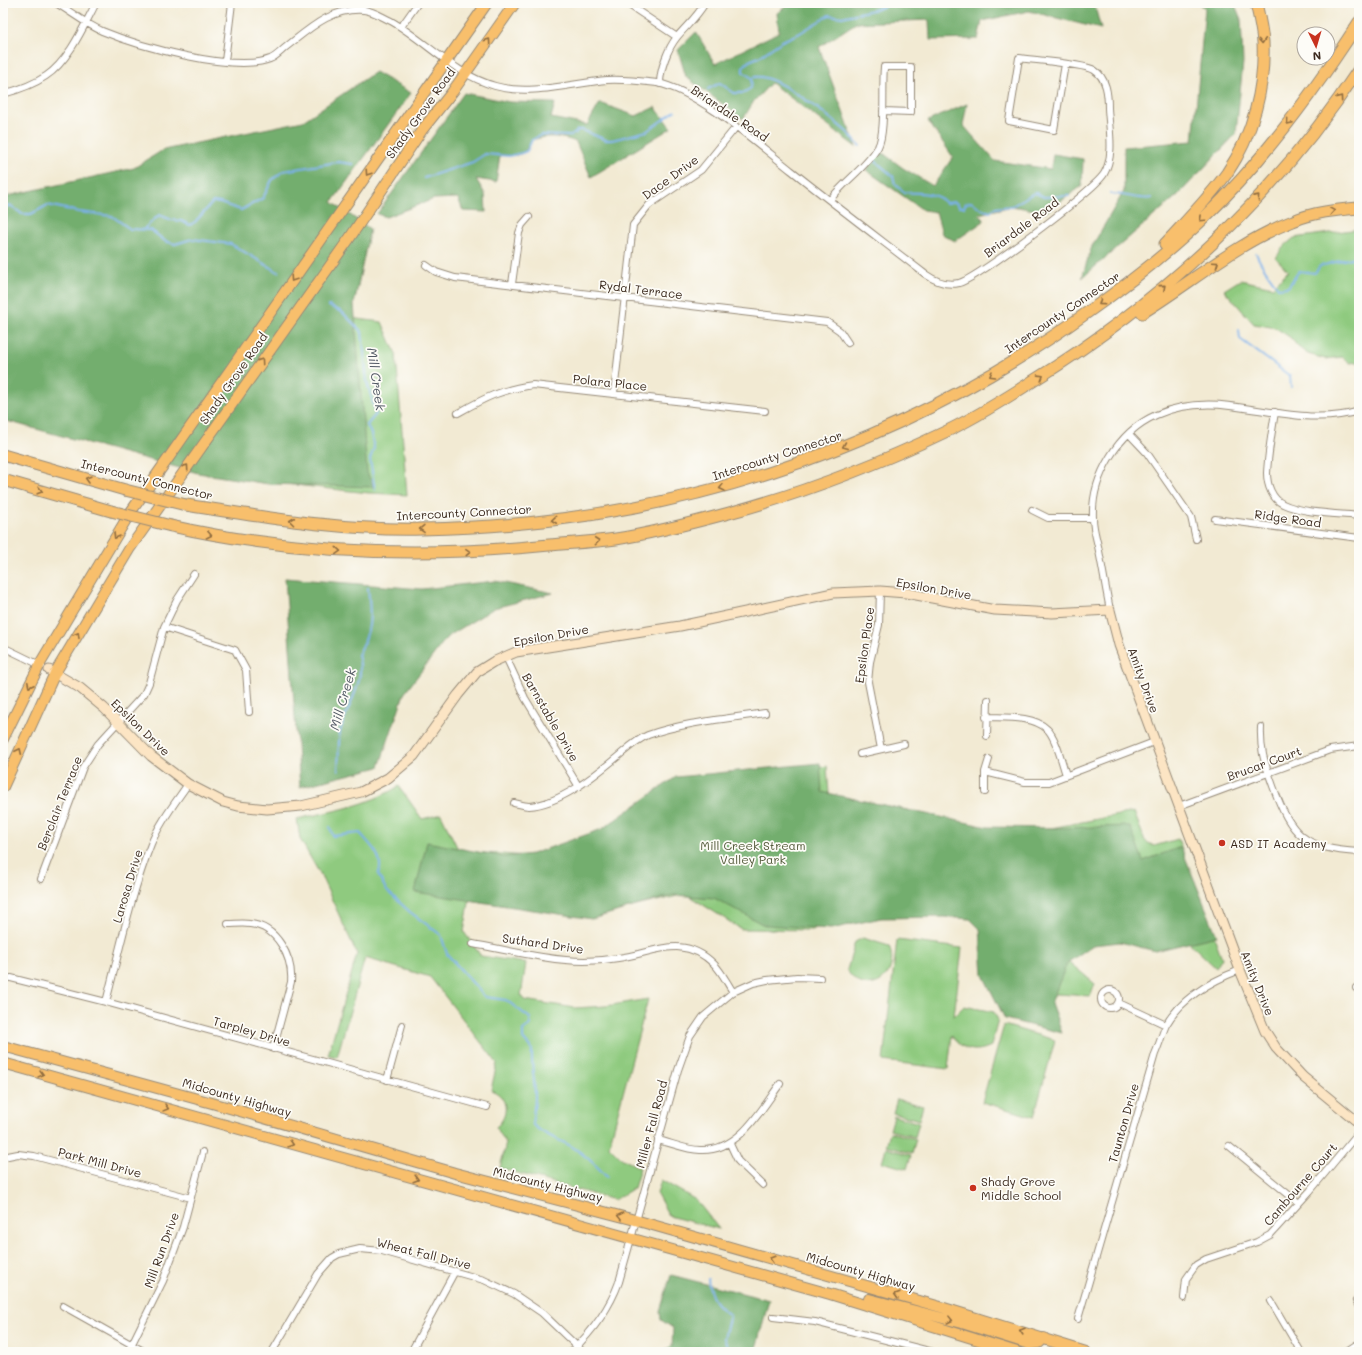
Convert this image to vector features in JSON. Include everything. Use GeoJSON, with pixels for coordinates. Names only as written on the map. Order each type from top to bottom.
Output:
{"type":"FeatureCollection","features":[{"type":"Feature","properties":{"kind":"highway"},"geometry":{"type":"LineString","coordinates":[[1132,280],[1228,172],[1247,136],[1257,108],[1262,81],[1263,42],[1256,3]]}},
{"type":"Feature","properties":{"kind":"highway","name":"Intercounty Connector"},"geometry":{"type":"LineString","coordinates":[[3,455],[125,490],[186,504],[317,524],[420,529],[537,522],[580,517],[655,504],[742,483],[839,449],[907,419],[962,392],[1067,328],[1132,280],[1204,218],[1257,160],[1303,104],[1359,22]]}},
{"type":"Feature","properties":{"kind":"highway"},"geometry":{"type":"LineString","coordinates":[[1065,362],[1146,302],[1226,231],[1306,144],[1359,69]]}},
{"type":"Feature","properties":{"kind":"highway"},"geometry":{"type":"LineString","coordinates":[[3,480],[110,511],[221,538],[306,548],[374,553],[442,553],[501,550],[617,539],[689,524],[766,502],[834,479],[947,432],[1065,362],[1146,311],[1251,240],[1293,221],[1312,215],[1359,208]]}},
{"type":"Feature","properties":{"kind":"main road","name":"Shady Grove Road"},"geometry":{"type":"LineString","coordinates":[[3,786],[48,669],[130,513],[487,3]]}},
{"type":"Feature","properties":{"kind":"main road","name":"Shady Grove Road"},"geometry":{"type":"LineString","coordinates":[[3,739],[48,669],[152,515],[349,239],[422,130],[515,3]]}},
{"type":"Feature","properties":{"kind":"main road","name":"Midcounty Highway"},"geometry":{"type":"LineString","coordinates":[[3,1046],[212,1103],[455,1173],[635,1220],[1044,1338],[1086,1352]]}},
{"type":"Feature","properties":{"kind":"main road"},"geometry":{"type":"LineString","coordinates":[[3,1063],[830,1294],[1017,1352]]}},
{"type":"Feature","properties":{"kind":"main road"},"geometry":{"type":"LineString","coordinates":[[830,1294],[844,1293],[962,1323],[1029,1344],[1038,1343],[1044,1338]]}},
{"type":"Feature","properties":{"kind":"street","name":"Briardale Road"},"geometry":{"type":"LineString","coordinates":[[56,3],[102,31],[150,47],[189,57],[249,63],[271,58],[323,19],[340,12],[361,9],[372,11],[401,28],[465,73],[493,86],[525,90],[610,80],[633,80],[660,84],[695,99],[736,127],[935,281],[942,283],[959,283],[979,272],[1027,239],[1083,194],[1103,175],[1108,164],[1110,148],[1108,91],[1101,77],[1094,70],[1065,64],[1019,58],[1009,121],[1054,130],[1065,64]]}},
{"type":"Feature","properties":{"kind":"street"},"geometry":{"type":"LineString","coordinates":[[3,94],[22,88],[46,76],[54,70],[60,64],[96,3]]}},
{"type":"Feature","properties":{"kind":"street"},"geometry":{"type":"LineString","coordinates":[[225,61],[232,3]]}},
{"type":"Feature","properties":{"kind":"street"},"geometry":{"type":"LineString","coordinates":[[401,28],[418,3]]}},
{"type":"Feature","properties":{"kind":"street"},"geometry":{"type":"LineString","coordinates":[[626,3],[677,37]]}},
{"type":"Feature","properties":{"kind":"street"},"geometry":{"type":"LineString","coordinates":[[660,84],[660,76],[668,54],[677,37],[699,13],[705,3]]}},
{"type":"Feature","properties":{"kind":"street"},"geometry":{"type":"LineString","coordinates":[[830,200],[872,156],[879,146],[883,112],[884,67],[911,67],[911,112],[883,112]]}},
{"type":"Feature","properties":{"kind":"street","name":"Dace Drive"},"geometry":{"type":"LineString","coordinates":[[614,393],[634,225],[649,204],[701,170],[736,127]]}},
{"type":"Feature","properties":{"kind":"street"},"geometry":{"type":"LineString","coordinates":[[512,284],[519,233],[522,225],[529,217]]}},
{"type":"Feature","properties":{"kind":"street","name":"Rydal Terrace"},"geometry":{"type":"LineString","coordinates":[[426,265],[436,272],[455,278],[827,322],[840,330],[848,343]]}},
{"type":"Feature","properties":{"kind":"street","name":"Polara Place"},"geometry":{"type":"LineString","coordinates":[[458,413],[486,397],[506,389],[533,385],[765,411]]}},
{"type":"Feature","properties":{"kind":"street","name":"Amity Drive"},"geometry":{"type":"LineString","coordinates":[[1359,411],[1344,416],[1318,417],[1229,406],[1193,406],[1175,408],[1140,424],[1115,449],[1105,466],[1098,483],[1093,518],[1110,610],[1119,645],[1240,970],[1265,1031],[1276,1048],[1303,1077],[1359,1123]]}},
{"type":"Feature","properties":{"kind":"street"},"geometry":{"type":"LineString","coordinates":[[1275,412],[1267,474],[1270,487],[1276,498],[1283,504],[1300,509],[1359,516]]}},
{"type":"Feature","properties":{"kind":"street"},"geometry":{"type":"LineString","coordinates":[[1130,434],[1147,453],[1191,517],[1196,539]]}},
{"type":"Feature","properties":{"kind":"street"},"geometry":{"type":"LineString","coordinates":[[1032,510],[1048,518],[1093,518]]}},
{"type":"Feature","properties":{"kind":"street","name":"Ridge Road"},"geometry":{"type":"LineString","coordinates":[[1215,519],[1359,538]]}},
{"type":"Feature","properties":{"kind":"street","name":"Berclair Terrace"},"geometry":{"type":"LineString","coordinates":[[41,879],[83,767],[98,744],[119,723],[144,694],[149,683],[164,628],[177,600],[194,574]]}},
{"type":"Feature","properties":{"kind":"street","name":"Epsilon Drive"},"geometry":{"type":"LineString","coordinates":[[48,669],[80,688],[104,708],[151,756],[188,784],[223,802],[238,806],[267,809],[300,806],[361,792],[388,778],[414,756],[458,695],[477,672],[506,657],[530,649],[680,626],[833,593],[880,591],[906,593],[995,610],[1052,614],[1110,610]]}},
{"type":"Feature","properties":{"kind":"street","name":"Epsilon Place"},"geometry":{"type":"LineString","coordinates":[[880,591],[879,625],[870,662],[868,682],[881,749]]}},
{"type":"Feature","properties":{"kind":"street"},"geometry":{"type":"LineString","coordinates":[[164,628],[235,650],[246,670],[249,712]]}},
{"type":"Feature","properties":{"kind":"street"},"geometry":{"type":"LineString","coordinates":[[3,647],[48,669]]}},
{"type":"Feature","properties":{"kind":"street","name":"Barnstable Drive"},"geometry":{"type":"LineString","coordinates":[[506,657],[525,698],[579,786]]}},
{"type":"Feature","properties":{"kind":"street"},"geometry":{"type":"LineString","coordinates":[[987,736],[986,717],[988,700]]}},
{"type":"Feature","properties":{"kind":"street"},"geometry":{"type":"LineString","coordinates":[[514,803],[528,806],[554,799],[595,776],[636,742],[647,736],[675,727],[765,713]]}},
{"type":"Feature","properties":{"kind":"street"},"geometry":{"type":"LineString","coordinates":[[986,717],[1037,722],[1048,729],[1054,739],[1066,775]]}},
{"type":"Feature","properties":{"kind":"street"},"geometry":{"type":"LineString","coordinates":[[1261,727],[1261,750],[1286,818],[1302,837],[1322,848],[1359,852]]}},
{"type":"Feature","properties":{"kind":"street"},"geometry":{"type":"LineString","coordinates":[[985,772],[1037,783],[1049,782],[1154,742]]}},
{"type":"Feature","properties":{"kind":"street"},"geometry":{"type":"LineString","coordinates":[[860,754],[904,744]]}},
{"type":"Feature","properties":{"kind":"street","name":"Brucar Court"},"geometry":{"type":"LineString","coordinates":[[1179,806],[1330,750],[1359,746]]}},
{"type":"Feature","properties":{"kind":"street"},"geometry":{"type":"LineString","coordinates":[[985,792],[985,772],[989,759]]}},
{"type":"Feature","properties":{"kind":"street","name":"Larosa Drive"},"geometry":{"type":"LineString","coordinates":[[106,1002],[138,880],[151,843],[188,784]]}},
{"type":"Feature","properties":{"kind":"street"},"geometry":{"type":"LineString","coordinates":[[228,924],[252,924],[262,928],[272,934],[286,951],[292,973],[291,982],[273,1049]]}},
{"type":"Feature","properties":{"kind":"street","name":"Suthard Drive"},"geometry":{"type":"LineString","coordinates":[[473,944],[583,961],[618,958],[663,947],[675,946],[688,948],[700,953],[715,965],[733,992]]}},
{"type":"Feature","properties":{"kind":"street","name":"Taunton Drive"},"geometry":{"type":"LineString","coordinates":[[1078,1319],[1155,1054],[1166,1025],[1179,1007],[1199,990],[1224,976],[1240,970]]}},
{"type":"Feature","properties":{"kind":"street","name":"Miller Fall Road"},"geometry":{"type":"LineString","coordinates":[[571,1352],[598,1324],[612,1302],[678,1070],[690,1036],[703,1017],[733,992],[753,983],[797,977],[820,978]]}},
{"type":"Feature","properties":{"kind":"street","name":"Tarpley Drive"},"geometry":{"type":"LineString","coordinates":[[11,978],[106,1002],[486,1107]]}},
{"type":"Feature","properties":{"kind":"street"},"geometry":{"type":"LineString","coordinates":[[1119,1003],[1166,1025]]}},
{"type":"Feature","properties":{"kind":"street"},"geometry":{"type":"LineString","coordinates":[[387,1080],[402,1025]]}},
{"type":"Feature","properties":{"kind":"street"},"geometry":{"type":"LineString","coordinates":[[658,1140],[700,1150],[730,1144],[746,1128],[780,1084]]}},
{"type":"Feature","properties":{"kind":"street","name":"Cambourne Court"},"geometry":{"type":"LineString","coordinates":[[1184,1298],[1186,1279],[1196,1265],[1206,1259],[1257,1242],[1270,1235],[1300,1203],[1359,1132]]}},
{"type":"Feature","properties":{"kind":"street"},"geometry":{"type":"LineString","coordinates":[[730,1144],[738,1161],[763,1185]]}},
{"type":"Feature","properties":{"kind":"street"},"geometry":{"type":"LineString","coordinates":[[1229,1146],[1300,1203]]}},
{"type":"Feature","properties":{"kind":"street","name":"Mill Run Drive"},"geometry":{"type":"LineString","coordinates":[[128,1352],[163,1281],[183,1227],[203,1152]]}},
{"type":"Feature","properties":{"kind":"street","name":"Park Mill Drive"},"geometry":{"type":"LineString","coordinates":[[3,1157],[18,1154],[34,1156],[191,1198]]}},
{"type":"Feature","properties":{"kind":"street","name":"Wheat Fall Drive"},"geometry":{"type":"LineString","coordinates":[[272,1352],[318,1274],[332,1258],[339,1254],[360,1249],[382,1251],[484,1280],[514,1294],[542,1313],[583,1352]]}},
{"type":"Feature","properties":{"kind":"street"},"geometry":{"type":"LineString","coordinates":[[412,1352],[455,1271]]}},
{"type":"Feature","properties":{"kind":"street"},"geometry":{"type":"LineString","coordinates":[[1271,1301],[1301,1352]]}},
{"type":"Feature","properties":{"kind":"street"},"geometry":{"type":"LineString","coordinates":[[63,1306],[144,1352]]}},
{"type":"Feature","properties":{"kind":"street"},"geometry":{"type":"LineString","coordinates":[[773,1317],[816,1322],[933,1352]]}},
{"type":"Feature","properties":{"kind":"street"},"geometry":{"type":"LineString","coordinates":[[1345,1352],[1359,1343]]}},
{"type":"Feature","properties":{"kind":"green space"},"geometry":{"type":"Polygon","coordinates":[[[791,3],[1094,3],[1101,29],[1029,11],[982,21],[978,39],[930,40],[929,20],[856,23],[819,47],[856,147],[771,83],[754,101],[743,119],[686,77],[678,50],[696,32],[715,64],[779,32],[777,13],[791,3]]]}},
{"type":"Feature","properties":{"kind":"green space"},"geometry":{"type":"Polygon","coordinates":[[[1199,3],[1234,3],[1241,19],[1243,62],[1236,134],[1178,195],[1082,278],[1091,248],[1124,191],[1124,147],[1193,141],[1205,8],[1199,3]]]}},
{"type":"Feature","properties":{"kind":"green space"},"geometry":{"type":"Polygon","coordinates":[[[375,72],[411,93],[332,202],[370,229],[354,304],[367,473],[374,487],[268,484],[198,473],[3,420],[3,197],[134,168],[163,150],[303,121],[375,72]]]}},
{"type":"Feature","properties":{"kind":"green space"},"geometry":{"type":"Polygon","coordinates":[[[464,93],[510,102],[555,103],[551,118],[587,125],[600,103],[636,116],[655,107],[671,128],[591,177],[576,142],[565,138],[554,137],[543,137],[532,140],[526,150],[519,154],[500,155],[496,182],[476,179],[485,194],[486,212],[463,211],[458,198],[434,199],[386,217],[377,214],[464,93]]]}},
{"type":"Feature","properties":{"kind":"green space"},"geometry":{"type":"Polygon","coordinates":[[[967,104],[963,125],[995,161],[1051,169],[1053,154],[1083,159],[1082,186],[1046,212],[1012,206],[979,214],[984,221],[955,241],[942,234],[936,212],[923,210],[866,170],[880,151],[903,168],[933,186],[953,157],[928,121],[967,104]]]}},
{"type":"Feature","properties":{"kind":"green space"},"geometry":{"type":"Polygon","coordinates":[[[1359,229],[1359,362],[1350,363],[1342,357],[1325,359],[1308,354],[1298,347],[1291,338],[1276,328],[1254,324],[1224,290],[1240,280],[1273,287],[1288,271],[1276,258],[1283,247],[1294,238],[1359,229]]]}},
{"type":"Feature","properties":{"kind":"green space"},"geometry":{"type":"Polygon","coordinates":[[[309,313],[382,322],[396,354],[407,495],[369,493],[285,484],[309,313]]]}},
{"type":"Feature","properties":{"kind":"green space"},"geometry":{"type":"Polygon","coordinates":[[[285,578],[422,589],[495,581],[553,593],[494,608],[447,637],[404,694],[379,767],[300,787],[285,578]]]}},
{"type":"Feature","properties":{"kind":"green space"},"geometry":{"type":"Polygon","coordinates":[[[820,763],[822,792],[988,827],[1058,828],[1130,826],[1143,861],[1181,847],[1217,936],[1155,951],[1120,942],[1093,945],[1067,963],[1051,1003],[1062,1033],[1005,1019],[983,975],[980,929],[970,919],[945,917],[881,918],[831,929],[764,925],[714,898],[673,895],[592,919],[415,892],[427,842],[504,857],[532,854],[602,829],[676,777],[820,763]]]}},
{"type":"Feature","properties":{"kind":"green space","name":"Mill Creek Stream Valley Park"},"geometry":{"type":"Polygon","coordinates":[[[827,766],[829,794],[912,811],[911,814],[986,829],[1051,828],[1134,812],[1145,841],[1154,846],[1178,839],[1222,958],[1216,968],[1175,929],[1109,932],[1063,957],[1095,984],[1090,996],[990,990],[994,883],[820,878],[813,930],[741,929],[686,894],[591,917],[470,897],[464,932],[481,956],[526,963],[521,996],[524,1000],[575,1008],[606,1006],[648,999],[609,1146],[621,1158],[640,1168],[634,1188],[614,1200],[500,1168],[506,1143],[496,1127],[504,1117],[505,1107],[504,1101],[501,1097],[491,1090],[497,1063],[430,977],[365,958],[337,1057],[328,1055],[357,954],[321,876],[300,839],[297,819],[362,803],[387,793],[399,786],[422,819],[441,814],[459,851],[569,859],[678,791],[827,766]]]}},
{"type":"Feature","properties":{"kind":"green space"},"geometry":{"type":"Polygon","coordinates":[[[863,938],[889,946],[892,957],[890,968],[886,976],[880,982],[863,984],[855,979],[847,970],[855,942],[863,938]]]}},
{"type":"Feature","properties":{"kind":"green space"},"geometry":{"type":"Polygon","coordinates":[[[897,940],[962,948],[954,1016],[964,1006],[994,1012],[998,1020],[991,1046],[979,1050],[969,1049],[960,1044],[952,1035],[948,1069],[883,1061],[897,940]]]}},
{"type":"Feature","properties":{"kind":"green space"},"geometry":{"type":"Polygon","coordinates":[[[1004,1025],[1055,1040],[1034,1117],[982,1102],[1004,1025]]]}},
{"type":"Feature","properties":{"kind":"green space"},"geometry":{"type":"Polygon","coordinates":[[[897,1099],[923,1106],[919,1120],[893,1113],[897,1099]]]}},
{"type":"Feature","properties":{"kind":"green space"},"geometry":{"type":"Polygon","coordinates":[[[894,1116],[919,1123],[915,1137],[890,1130],[894,1116]]]}},
{"type":"Feature","properties":{"kind":"green space"},"geometry":{"type":"Polygon","coordinates":[[[890,1132],[916,1139],[912,1153],[886,1146],[890,1132]]]}},
{"type":"Feature","properties":{"kind":"green space"},"geometry":{"type":"Polygon","coordinates":[[[886,1148],[911,1155],[907,1169],[882,1162],[886,1148]]]}},
{"type":"Feature","properties":{"kind":"green space"},"geometry":{"type":"Polygon","coordinates":[[[661,1180],[696,1200],[719,1229],[669,1216],[657,1194],[661,1180]]]}},
{"type":"Feature","properties":{"kind":"green space"},"geometry":{"type":"Polygon","coordinates":[[[671,1275],[769,1300],[755,1352],[661,1352],[672,1346],[673,1328],[661,1320],[660,1311],[671,1275]]]}},
{"type":"Feature","properties":{"kind":"waterway"},"geometry":{"type":"LineString","coordinates":[[708,89],[720,83],[734,93],[743,93],[751,88],[752,78],[743,72],[743,67],[749,61],[759,57],[782,41],[800,33],[829,15],[842,17],[877,9],[893,3]]}},
{"type":"Feature","properties":{"kind":"waterway"},"geometry":{"type":"LineString","coordinates":[[752,78],[761,77],[772,80],[801,96],[849,134],[860,146]]}},
{"type":"Feature","properties":{"kind":"waterway"},"geometry":{"type":"LineString","coordinates":[[424,178],[473,162],[485,154],[509,156],[522,153],[527,151],[532,140],[541,135],[568,136],[576,133],[577,130],[582,130],[606,140],[612,140],[647,131],[675,111]]}},
{"type":"Feature","properties":{"kind":"waterway"},"geometry":{"type":"LineString","coordinates":[[874,160],[893,176],[895,184],[904,192],[937,196],[946,203],[955,202],[960,207],[964,207],[966,203],[971,202],[990,212],[995,208],[1012,206],[1036,193],[1044,197],[1069,196]]}},
{"type":"Feature","properties":{"kind":"waterway"},"geometry":{"type":"LineString","coordinates":[[145,228],[159,215],[190,225],[195,222],[213,202],[241,210],[263,198],[272,180],[283,171],[338,162],[353,164]]}},
{"type":"Feature","properties":{"kind":"waterway"},"geometry":{"type":"LineString","coordinates":[[1110,194],[1147,199],[1152,198]]}},
{"type":"Feature","properties":{"kind":"waterway","name":"Mill Creek"},"geometry":{"type":"LineString","coordinates":[[3,208],[10,205],[22,214],[31,214],[48,205],[79,212],[112,216],[130,229],[151,230],[165,241],[175,244],[192,239],[231,244],[278,272]]}},
{"type":"Feature","properties":{"kind":"waterway"},"geometry":{"type":"LineString","coordinates":[[1256,253],[1278,288],[1288,287],[1299,271],[1315,273],[1320,266],[1359,256]]}},
{"type":"Feature","properties":{"kind":"waterway","name":"Mill Creek"},"geometry":{"type":"LineString","coordinates":[[329,306],[342,312],[362,332],[367,382],[376,414],[367,425],[371,434],[374,448],[370,459],[375,490]]}},
{"type":"Feature","properties":{"kind":"waterway"},"geometry":{"type":"LineString","coordinates":[[1239,330],[1240,339],[1290,376],[1291,387]]}},
{"type":"Feature","properties":{"kind":"waterway","name":"Mill Creek"},"geometry":{"type":"LineString","coordinates":[[338,770],[340,732],[358,684],[360,675],[358,655],[363,646],[368,630],[370,614],[368,588]]}},
{"type":"Feature","properties":{"kind":"waterway","name":"Mill Creek"},"geometry":{"type":"LineString","coordinates":[[330,827],[333,836],[360,833],[376,852],[380,863],[378,875],[387,891],[410,912],[441,935],[447,954],[485,997],[506,1000],[530,1018],[530,1025],[523,1030],[523,1039],[532,1049],[535,1097],[533,1125],[547,1135],[576,1149],[590,1160],[607,1177]]}},
{"type":"Feature","properties":{"kind":"waterway","name":"Mill Creek"},"geometry":{"type":"LineString","coordinates":[[708,1279],[710,1291],[714,1300],[730,1315],[724,1338],[729,1352]]}},
{"type":"Feature","properties":{"kind":"place","name":"ASD IT Academy"},"geometry":{"type":"Point","coordinates":[1222,843]}},
{"type":"Feature","properties":{"kind":"place","name":"Shady Grove Middle School"},"geometry":{"type":"Point","coordinates":[973,1188]}}]}
